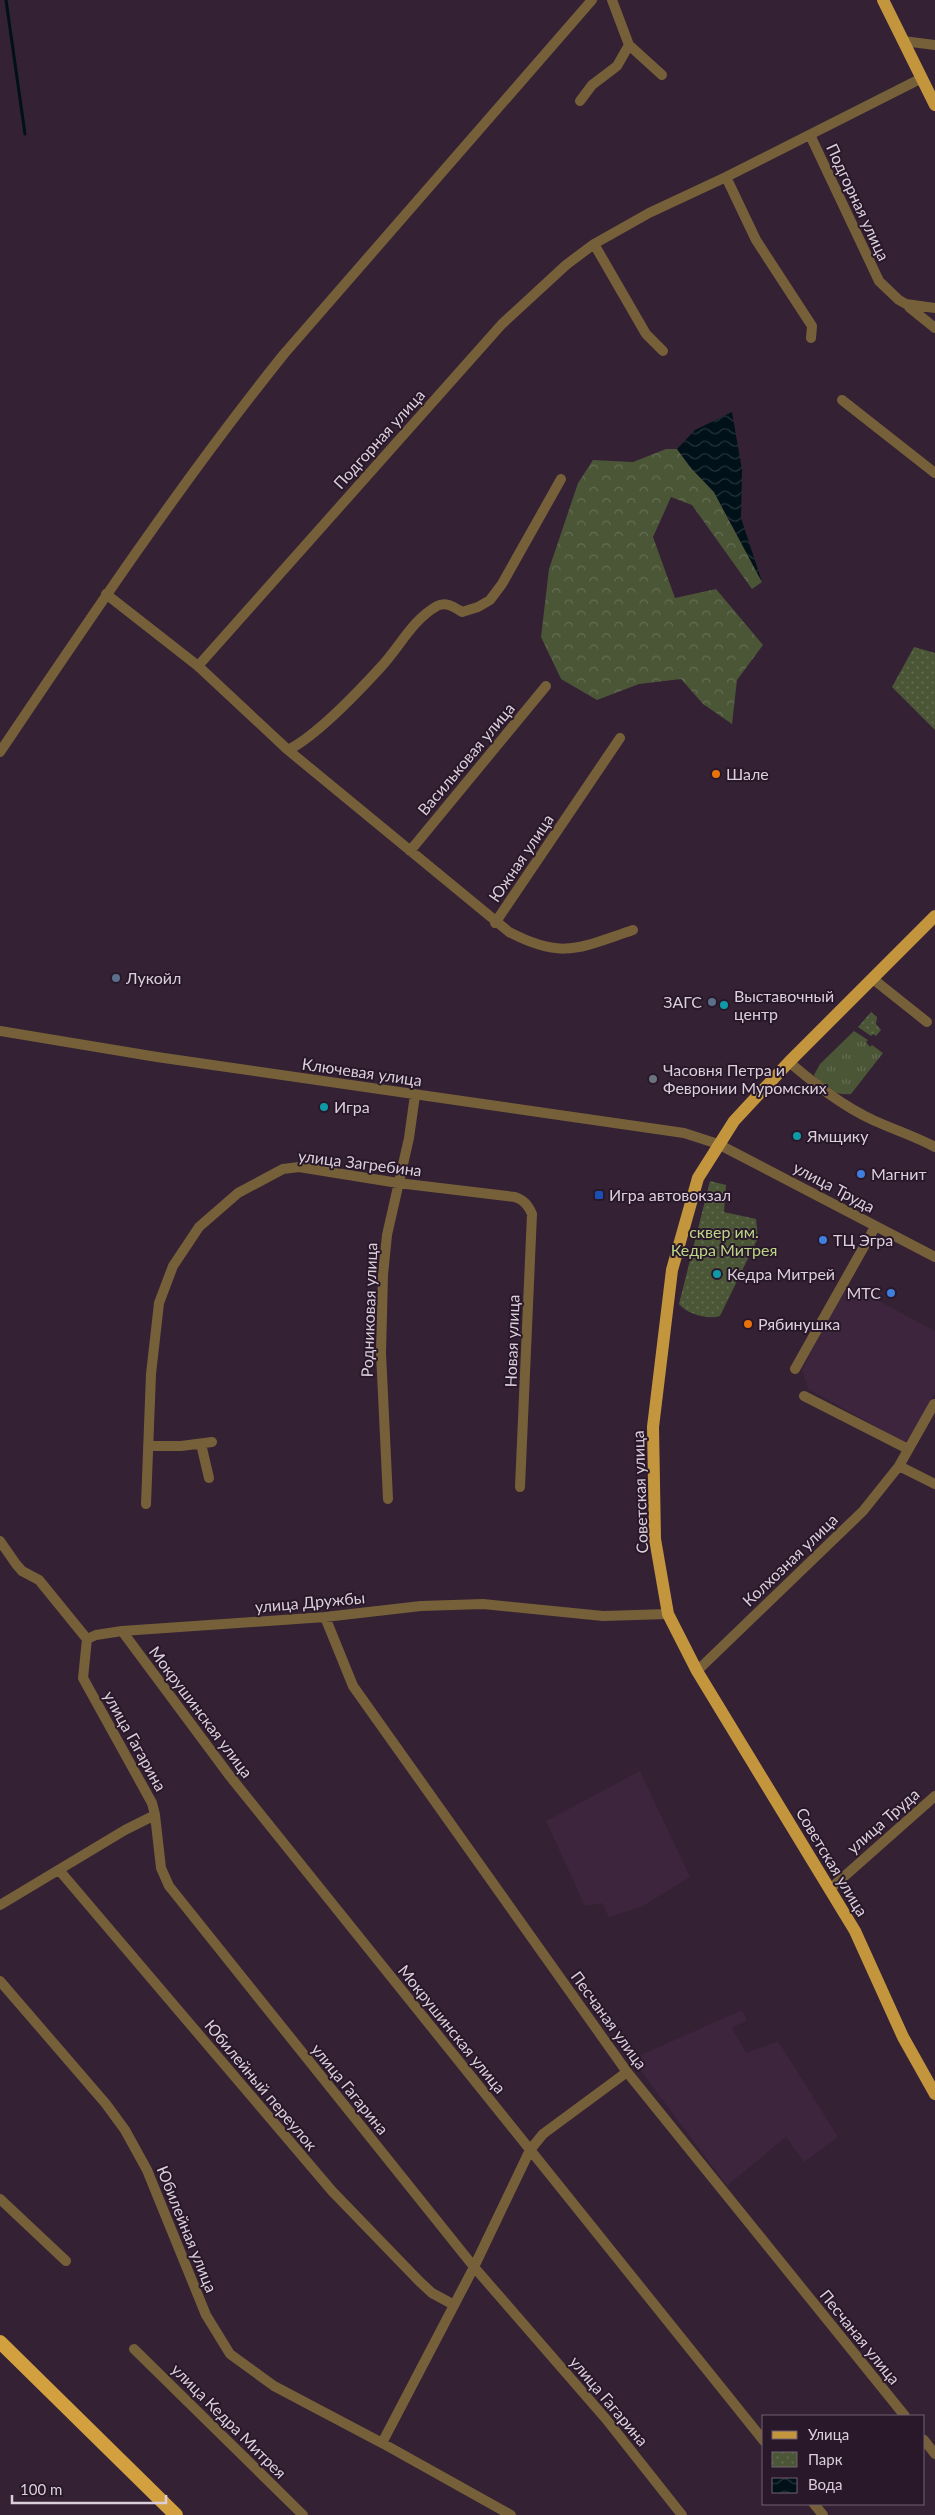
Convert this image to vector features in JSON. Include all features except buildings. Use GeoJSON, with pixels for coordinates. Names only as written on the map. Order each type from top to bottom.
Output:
{"type":"FeatureCollection","features":[{"type":"Feature","properties":{"kind":"highway"},"geometry":{"type":"LineString","coordinates":[[0,2342],[176,2515]]}},
{"type":"Feature","properties":{"kind":"main road"},"geometry":{"type":"LineString","coordinates":[[883,0],[920,79],[931,93],[935,105]]}},
{"type":"Feature","properties":{"kind":"main road","name":"Советская улица"},"geometry":{"type":"LineString","coordinates":[[935,916],[788,1062],[734,1121],[698,1178],[672,1270],[653,1427],[655,1539],[668,1614],[698,1671],[854,1931],[903,2037],[935,2094]]}},
{"type":"Feature","properties":{"kind":"street"},"geometry":{"type":"LineString","coordinates":[[0,752],[106,594],[238,412],[284,354],[592,0]]}},
{"type":"Feature","properties":{"kind":"street"},"geometry":{"type":"LineString","coordinates":[[612,0],[629,45],[662,74]]}},
{"type":"Feature","properties":{"kind":"street"},"geometry":{"type":"LineString","coordinates":[[903,41],[935,45]]}},
{"type":"Feature","properties":{"kind":"street"},"geometry":{"type":"LineString","coordinates":[[580,101],[592,86],[617,66],[629,45]]}},
{"type":"Feature","properties":{"kind":"street","name":"Подгорная улица"},"geometry":{"type":"LineString","coordinates":[[198,666],[502,324],[541,286],[594,244],[649,213],[726,177],[920,79]]}},
{"type":"Feature","properties":{"kind":"street","name":"Подгорная улица"},"geometry":{"type":"LineString","coordinates":[[810,135],[879,281],[898,300],[906,304]]}},
{"type":"Feature","properties":{"kind":"street"},"geometry":{"type":"LineString","coordinates":[[726,177],[756,240],[812,326],[811,338]]}},
{"type":"Feature","properties":{"kind":"street"},"geometry":{"type":"LineString","coordinates":[[594,244],[646,334],[662,351]]}},
{"type":"Feature","properties":{"kind":"street"},"geometry":{"type":"LineString","coordinates":[[906,304],[935,308]]}},
{"type":"Feature","properties":{"kind":"street"},"geometry":{"type":"LineString","coordinates":[[906,304],[935,328]]}},
{"type":"Feature","properties":{"kind":"street"},"geometry":{"type":"LineString","coordinates":[[842,400],[935,474]]}},
{"type":"Feature","properties":{"kind":"street"},"geometry":{"type":"LineString","coordinates":[[288,750],[304,742],[381,668],[414,624],[438,605],[447,604],[462,612],[478,607],[490,600],[502,584],[560,479]]}},
{"type":"Feature","properties":{"kind":"street"},"geometry":{"type":"LineString","coordinates":[[106,594],[198,666],[288,750],[496,923]]}},
{"type":"Feature","properties":{"kind":"street","name":"Васильковая улица"},"geometry":{"type":"LineString","coordinates":[[410,851],[546,686]]}},
{"type":"Feature","properties":{"kind":"street","name":"Южная улица"},"geometry":{"type":"LineString","coordinates":[[620,738],[496,923],[531,943],[550,949],[565,950],[633,930]]}},
{"type":"Feature","properties":{"kind":"street"},"geometry":{"type":"LineString","coordinates":[[873,978],[927,1022]]}},
{"type":"Feature","properties":{"kind":"street","name":"Ключевая улица"},"geometry":{"type":"LineString","coordinates":[[0,1031],[157,1057],[684,1133],[718,1144]]}},
{"type":"Feature","properties":{"kind":"street"},"geometry":{"type":"LineString","coordinates":[[788,1062],[822,1090],[843,1103],[875,1121],[912,1134],[935,1147]]}},
{"type":"Feature","properties":{"kind":"street","name":"Родниковая улица"},"geometry":{"type":"LineString","coordinates":[[388,1499],[381,1353],[386,1235],[409,1138],[416,1095]]}},
{"type":"Feature","properties":{"kind":"street","name":"улица Труда"},"geometry":{"type":"LineString","coordinates":[[718,1144],[935,1257]]}},
{"type":"Feature","properties":{"kind":"street","name":"улица Загребина"},"geometry":{"type":"LineString","coordinates":[[146,1504],[151,1374],[158,1303],[173,1266],[199,1227],[238,1193],[283,1169],[299,1167],[398,1183],[515,1196],[523,1200]]}},
{"type":"Feature","properties":{"kind":"street","name":"Новая улица"},"geometry":{"type":"LineString","coordinates":[[520,1487],[532,1214],[523,1200]]}},
{"type":"Feature","properties":{"kind":"street"},"geometry":{"type":"LineString","coordinates":[[795,1368],[875,1226]]}},
{"type":"Feature","properties":{"kind":"street"},"geometry":{"type":"LineString","coordinates":[[804,1396],[908,1449]]}},
{"type":"Feature","properties":{"kind":"street","name":"Колхозная улица"},"geometry":{"type":"LineString","coordinates":[[698,1671],[863,1511],[899,1466],[934,1404]]}},
{"type":"Feature","properties":{"kind":"street"},"geometry":{"type":"LineString","coordinates":[[148,1446],[212,1442]]}},
{"type":"Feature","properties":{"kind":"street"},"geometry":{"type":"LineString","coordinates":[[201,1444],[209,1478]]}},
{"type":"Feature","properties":{"kind":"street"},"geometry":{"type":"LineString","coordinates":[[899,1466],[935,1484]]}},
{"type":"Feature","properties":{"kind":"street"},"geometry":{"type":"LineString","coordinates":[[0,1541],[22,1571],[39,1580],[87,1639]]}},
{"type":"Feature","properties":{"kind":"street","name":"улица Дружбы"},"geometry":{"type":"LineString","coordinates":[[87,1639],[96,1635],[122,1631],[325,1617],[421,1606],[483,1604],[603,1616],[668,1614]]}},
{"type":"Feature","properties":{"kind":"street","name":"Песчаная улица"},"geometry":{"type":"LineString","coordinates":[[325,1617],[353,1686],[627,2072],[904,2415]]}},
{"type":"Feature","properties":{"kind":"street","name":"Мокрушинская улица"},"geometry":{"type":"LineString","coordinates":[[122,1631],[228,1775],[762,2440]]}},
{"type":"Feature","properties":{"kind":"street","name":"улица Гагарина"},"geometry":{"type":"LineString","coordinates":[[87,1639],[83,1678],[152,1803],[161,1868],[169,1886],[474,2267],[606,2419],[682,2515]]}},
{"type":"Feature","properties":{"kind":"street","name":"улица Труда"},"geometry":{"type":"LineString","coordinates":[[830,1889],[935,1796]]}},
{"type":"Feature","properties":{"kind":"street"},"geometry":{"type":"LineString","coordinates":[[0,1905],[125,1830],[155,1815]]}},
{"type":"Feature","properties":{"kind":"street","name":"Юбилейный переулок"},"geometry":{"type":"LineString","coordinates":[[60,1870],[332,2191],[420,2282],[432,2293],[454,2305]]}},
{"type":"Feature","properties":{"kind":"street","name":"Юбилейная улица"},"geometry":{"type":"LineString","coordinates":[[0,1981],[106,2104],[125,2130],[147,2170],[206,2315],[230,2354],[274,2386],[382,2443],[511,2515]]}},
{"type":"Feature","properties":{"kind":"street"},"geometry":{"type":"LineString","coordinates":[[382,2443],[474,2267],[530,2150],[543,2134],[627,2072]]}},
{"type":"Feature","properties":{"kind":"street"},"geometry":{"type":"LineString","coordinates":[[0,2198],[66,2261]]}},
{"type":"Feature","properties":{"kind":"street","name":"улица Кедра Митрея"},"geometry":{"type":"LineString","coordinates":[[134,2349],[302,2515]]}},
{"type":"Feature","properties":{"kind":"street"},"geometry":{"type":"LineString","coordinates":[[925,2441],[935,2454]]}},
{"type":"Feature","properties":{"kind":"shaded area"},"geometry":{"type":"Polygon","coordinates":[[[847,1284],[935,1331],[935,1392],[911,1437],[904,1442],[808,1389],[802,1369],[847,1284]]]}},
{"type":"Feature","properties":{"kind":"shaded area"},"geometry":{"type":"Polygon","coordinates":[[[640,1771],[690,1877],[643,1906],[609,1917],[602,1903],[585,1906],[546,1821],[640,1771]]]}},
{"type":"Feature","properties":{"kind":"shaded area"},"geometry":{"type":"Polygon","coordinates":[[[742,2010],[747,2020],[732,2028],[746,2053],[778,2041],[838,2137],[804,2162],[786,2137],[727,2186],[632,2059],[742,2010]]]}},
{"type":"Feature","properties":{"kind":"green space"},"geometry":{"type":"Polygon","coordinates":[[[666,449],[677,449],[691,468],[714,492],[762,582],[752,589],[692,505],[671,497],[653,537],[675,598],[716,589],[763,645],[737,680],[732,724],[703,704],[681,679],[639,684],[597,700],[561,679],[541,637],[549,569],[578,483],[593,460],[633,462],[666,449]]]}},
{"type":"Feature","properties":{"kind":"green space"},"geometry":{"type":"Polygon","coordinates":[[[914,647],[935,653],[935,730],[892,687],[914,647]]]}},
{"type":"Feature","properties":{"kind":"green space"},"geometry":{"type":"Polygon","coordinates":[[[871,1012],[877,1017],[876,1024],[881,1030],[876,1036],[873,1034],[871,1036],[858,1027],[871,1012]]]}},
{"type":"Feature","properties":{"kind":"green space"},"geometry":{"type":"Polygon","coordinates":[[[854,1031],[868,1040],[866,1042],[870,1047],[872,1045],[883,1053],[851,1094],[835,1093],[824,1088],[814,1075],[820,1064],[854,1031]]]}},
{"type":"Feature","properties":{"kind":"green space","name":"сквер им. Кедра Митрея"},"geometry":{"type":"Polygon","coordinates":[[[710,1181],[726,1185],[724,1212],[756,1219],[758,1238],[720,1316],[704,1317],[687,1311],[679,1304],[710,1181]]]}},
{"type":"Feature","properties":{"kind":"water"},"geometry":{"type":"Polygon","coordinates":[[[732,412],[742,470],[741,518],[762,582],[714,492],[691,468],[677,449],[695,430],[732,412]]]}},
{"type":"Feature","properties":{"kind":"waterway"},"geometry":{"type":"LineString","coordinates":[[6,0],[25,134]]}},
{"type":"Feature","properties":{"kind":"place","name":"Шале"},"geometry":{"type":"Point","coordinates":[716,774]}},
{"type":"Feature","properties":{"kind":"place","name":"Лукойл"},"geometry":{"type":"Point","coordinates":[116,978]}},
{"type":"Feature","properties":{"kind":"place","name":"ЗАГС"},"geometry":{"type":"Point","coordinates":[712,1002]}},
{"type":"Feature","properties":{"kind":"place","name":"Выставочный центр"},"geometry":{"type":"Point","coordinates":[724,1005]}},
{"type":"Feature","properties":{"kind":"place","name":"Часовня Петра и Февронии Муромских"},"geometry":{"type":"Point","coordinates":[653,1079]}},
{"type":"Feature","properties":{"kind":"place","name":"Игра"},"geometry":{"type":"Point","coordinates":[324,1107]}},
{"type":"Feature","properties":{"kind":"place","name":"Ямщику"},"geometry":{"type":"Point","coordinates":[797,1136]}},
{"type":"Feature","properties":{"kind":"place","name":"Магнит"},"geometry":{"type":"Point","coordinates":[861,1174]}},
{"type":"Feature","properties":{"kind":"place","name":"Игра автовокзал"},"geometry":{"type":"Point","coordinates":[599,1195]}},
{"type":"Feature","properties":{"kind":"place","name":"ТЦ Эгра"},"geometry":{"type":"Point","coordinates":[823,1240]}},
{"type":"Feature","properties":{"kind":"place","name":"Кедра Митрей"},"geometry":{"type":"Point","coordinates":[717,1274]}},
{"type":"Feature","properties":{"kind":"place","name":"МТС"},"geometry":{"type":"Point","coordinates":[891,1293]}},
{"type":"Feature","properties":{"kind":"place","name":"Рябинушка"},"geometry":{"type":"Point","coordinates":[748,1324]}}]}
